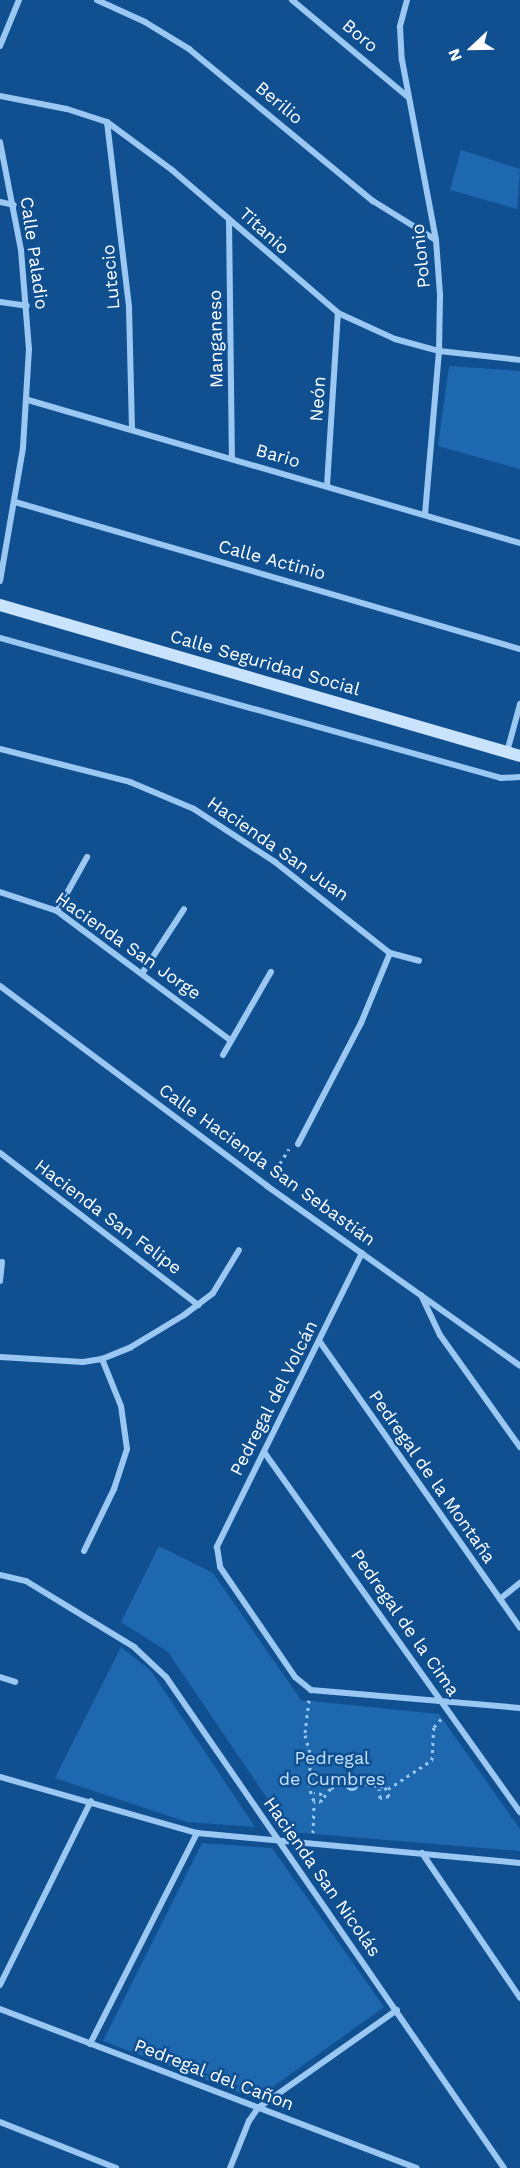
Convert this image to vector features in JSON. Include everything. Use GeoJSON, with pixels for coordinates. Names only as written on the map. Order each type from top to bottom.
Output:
{"type":"FeatureCollection","features":[{"type":"Feature","properties":{"kind":"street"},"geometry":{"type":"LineString","coordinates":[[0,46],[19,0]]}},
{"type":"Feature","properties":{"kind":"street","name":"Berilio"},"geometry":{"type":"LineString","coordinates":[[97,0],[145,22],[189,49],[373,201],[436,240]]}},
{"type":"Feature","properties":{"kind":"street","name":"Boro"},"geometry":{"type":"LineString","coordinates":[[292,0],[407,96]]}},
{"type":"Feature","properties":{"kind":"street","name":"Polonio"},"geometry":{"type":"LineString","coordinates":[[407,0],[400,27],[407,96],[436,240],[439,351],[425,513]]}},
{"type":"Feature","properties":{"kind":"street","name":"Titanio"},"geometry":{"type":"LineString","coordinates":[[0,96],[67,109],[106,122],[172,170],[338,313],[395,339],[439,351],[520,360]]}},
{"type":"Feature","properties":{"kind":"street","name":"Lutecio"},"geometry":{"type":"LineString","coordinates":[[106,122],[129,307],[132,430]]}},
{"type":"Feature","properties":{"kind":"street","name":"Calle Paladio"},"geometry":{"type":"LineString","coordinates":[[0,142],[14,204],[27,306],[28,400],[15,502],[0,581]]}},
{"type":"Feature","properties":{"kind":"street"},"geometry":{"type":"LineString","coordinates":[[0,202],[14,204]]}},
{"type":"Feature","properties":{"kind":"street","name":"Manganeso"},"geometry":{"type":"LineString","coordinates":[[229,220],[232,459]]}},
{"type":"Feature","properties":{"kind":"street"},"geometry":{"type":"LineString","coordinates":[[0,302],[27,306]]}},
{"type":"Feature","properties":{"kind":"street","name":"Neón"},"geometry":{"type":"LineString","coordinates":[[327,486],[338,313]]}},
{"type":"Feature","properties":{"kind":"street","name":"Bario"},"geometry":{"type":"LineString","coordinates":[[28,400],[425,513],[520,543]]}},
{"type":"Feature","properties":{"kind":"street","name":"Calle Actinio"},"geometry":{"type":"LineString","coordinates":[[15,502],[520,649]]}},
{"type":"Feature","properties":{"kind":"street","name":"Calle Seguridad Social"},"geometry":{"type":"LineString","coordinates":[[0,605],[520,756]]}},
{"type":"Feature","properties":{"kind":"street"},"geometry":{"type":"LineString","coordinates":[[0,638],[501,777],[520,777]]}},
{"type":"Feature","properties":{"kind":"street"},"geometry":{"type":"LineString","coordinates":[[507,752],[520,704]]}},
{"type":"Feature","properties":{"kind":"street","name":"Hacienda San Juan"},"geometry":{"type":"LineString","coordinates":[[0,749],[130,782],[194,809],[275,862],[390,953]]}},
{"type":"Feature","properties":{"kind":"street"},"geometry":{"type":"LineString","coordinates":[[57,910],[87,857]]}},
{"type":"Feature","properties":{"kind":"street","name":"Hacienda San Jorge"},"geometry":{"type":"LineString","coordinates":[[0,892],[57,910],[143,972],[230,1040]]}},
{"type":"Feature","properties":{"kind":"street"},"geometry":{"type":"LineString","coordinates":[[143,972],[184,909]]}},
{"type":"Feature","properties":{"kind":"street"},"geometry":{"type":"LineString","coordinates":[[298,1144],[361,1023],[390,953],[419,961]]}},
{"type":"Feature","properties":{"kind":"street"},"geometry":{"type":"LineString","coordinates":[[223,1055],[271,972]]}},
{"type":"Feature","properties":{"kind":"street","name":"Calle Hacienda San Sebastián"},"geometry":{"type":"LineString","coordinates":[[0,986],[267,1186],[520,1366]]}},
{"type":"Feature","properties":{"kind":"street","name":"Hacienda San Felipe"},"geometry":{"type":"LineString","coordinates":[[0,1153],[198,1305]]}},
{"type":"Feature","properties":{"kind":"street"},"geometry":{"type":"LineString","coordinates":[[0,1357],[102,1359],[131,1347],[213,1293],[239,1250]]}},
{"type":"Feature","properties":{"kind":"street","name":"Pedregal del Volcán"},"geometry":{"type":"LineString","coordinates":[[311,1690],[289,1668],[225,1578],[217,1557],[217,1547],[362,1253]]}},
{"type":"Feature","properties":{"kind":"street"},"geometry":{"type":"LineString","coordinates":[[0,1281],[2,1262]]}},
{"type":"Feature","properties":{"kind":"street"},"geometry":{"type":"LineString","coordinates":[[421,1295],[440,1335],[520,1447]]}},
{"type":"Feature","properties":{"kind":"street","name":"Pedregal de la Montaña"},"geometry":{"type":"LineString","coordinates":[[320,1342],[520,1628]]}},
{"type":"Feature","properties":{"kind":"street"},"geometry":{"type":"LineString","coordinates":[[84,1551],[118,1480],[127,1449],[121,1406],[102,1359]]}},
{"type":"Feature","properties":{"kind":"street","name":"Pedregal de la Cima"},"geometry":{"type":"LineString","coordinates":[[264,1452],[520,1812]]}},
{"type":"Feature","properties":{"kind":"street","name":"Hacienda San Nicolás"},"geometry":{"type":"LineString","coordinates":[[0,1575],[26,1581],[151,1661],[183,1701],[504,2168]]}},
{"type":"Feature","properties":{"kind":"street"},"geometry":{"type":"LineString","coordinates":[[500,1599],[520,1583]]}},
{"type":"Feature","properties":{"kind":"street"},"geometry":{"type":"LineString","coordinates":[[0,1677],[15,1682]]}},
{"type":"Feature","properties":{"kind":"street"},"geometry":{"type":"LineString","coordinates":[[311,1690],[444,1704],[520,1708]]}},
{"type":"Feature","properties":{"kind":"street"},"geometry":{"type":"LineString","coordinates":[[0,1777],[197,1833],[520,1863]]}},
{"type":"Feature","properties":{"kind":"street"},"geometry":{"type":"LineString","coordinates":[[0,1985],[91,1801]]}},
{"type":"Feature","properties":{"kind":"street"},"geometry":{"type":"LineString","coordinates":[[90,2044],[197,1833]]}},
{"type":"Feature","properties":{"kind":"street"},"geometry":{"type":"LineString","coordinates":[[422,1853],[520,1998]]}},
{"type":"Feature","properties":{"kind":"street","name":"Pedregal del Cañon"},"geometry":{"type":"LineString","coordinates":[[0,2009],[417,2168]]}},
{"type":"Feature","properties":{"kind":"street"},"geometry":{"type":"LineString","coordinates":[[230,2168],[249,2121],[258,2108],[397,2010]]}},
{"type":"Feature","properties":{"kind":"street"},"geometry":{"type":"LineString","coordinates":[[0,2122],[116,2168]]}},
{"type":"Feature","properties":{"kind":"path"},"geometry":{"type":"LineString","coordinates":[[267,1186],[290,1147],[298,1144]]}},
{"type":"Feature","properties":{"kind":"path"},"geometry":{"type":"LineString","coordinates":[[311,1690],[305,1735],[312,1755],[308,1776],[314,1793],[314,1844]]}},
{"type":"Feature","properties":{"kind":"path"},"geometry":{"type":"LineString","coordinates":[[314,1802],[321,1803],[331,1788],[346,1783],[351,1778],[358,1783],[388,1789],[432,1760],[434,1727],[441,1719],[444,1704]]}},
{"type":"Feature","properties":{"kind":"path"},"geometry":{"type":"LineString","coordinates":[[346,1783],[352,1790],[358,1783]]}},
{"type":"Feature","properties":{"kind":"path"},"geometry":{"type":"LineString","coordinates":[[379,1789],[378,1795],[383,1799],[388,1796],[388,1789]]}},
{"type":"Feature","properties":{"kind":"path"},"geometry":{"type":"LineString","coordinates":[[314,1793],[320,1792],[324,1797]]}},
{"type":"Feature","properties":{"kind":"green space"},"geometry":{"type":"Polygon","coordinates":[[[461,150],[520,169],[517,209],[450,190],[461,150]]]}},
{"type":"Feature","properties":{"kind":"green space"},"geometry":{"type":"Polygon","coordinates":[[[449,366],[520,371],[520,469],[438,446],[449,366]]]}},
{"type":"Feature","properties":{"kind":"green space","name":"Pedregal de Cumbres"},"geometry":{"type":"Polygon","coordinates":[[[159,1546],[213,1573],[301,1700],[439,1714],[520,1829],[520,1851],[290,1832],[168,1652],[121,1622],[159,1546]]]}},
{"type":"Feature","properties":{"kind":"green space","name":"Pedregal de Cumbres"},"geometry":{"type":"Polygon","coordinates":[[[121,1647],[151,1671],[255,1827],[187,1822],[55,1778],[121,1647]]]}},
{"type":"Feature","properties":{"kind":"green space"},"geometry":{"type":"Polygon","coordinates":[[[202,1843],[272,1848],[384,2007],[256,2099],[103,2041],[202,1843]]]}}]}
